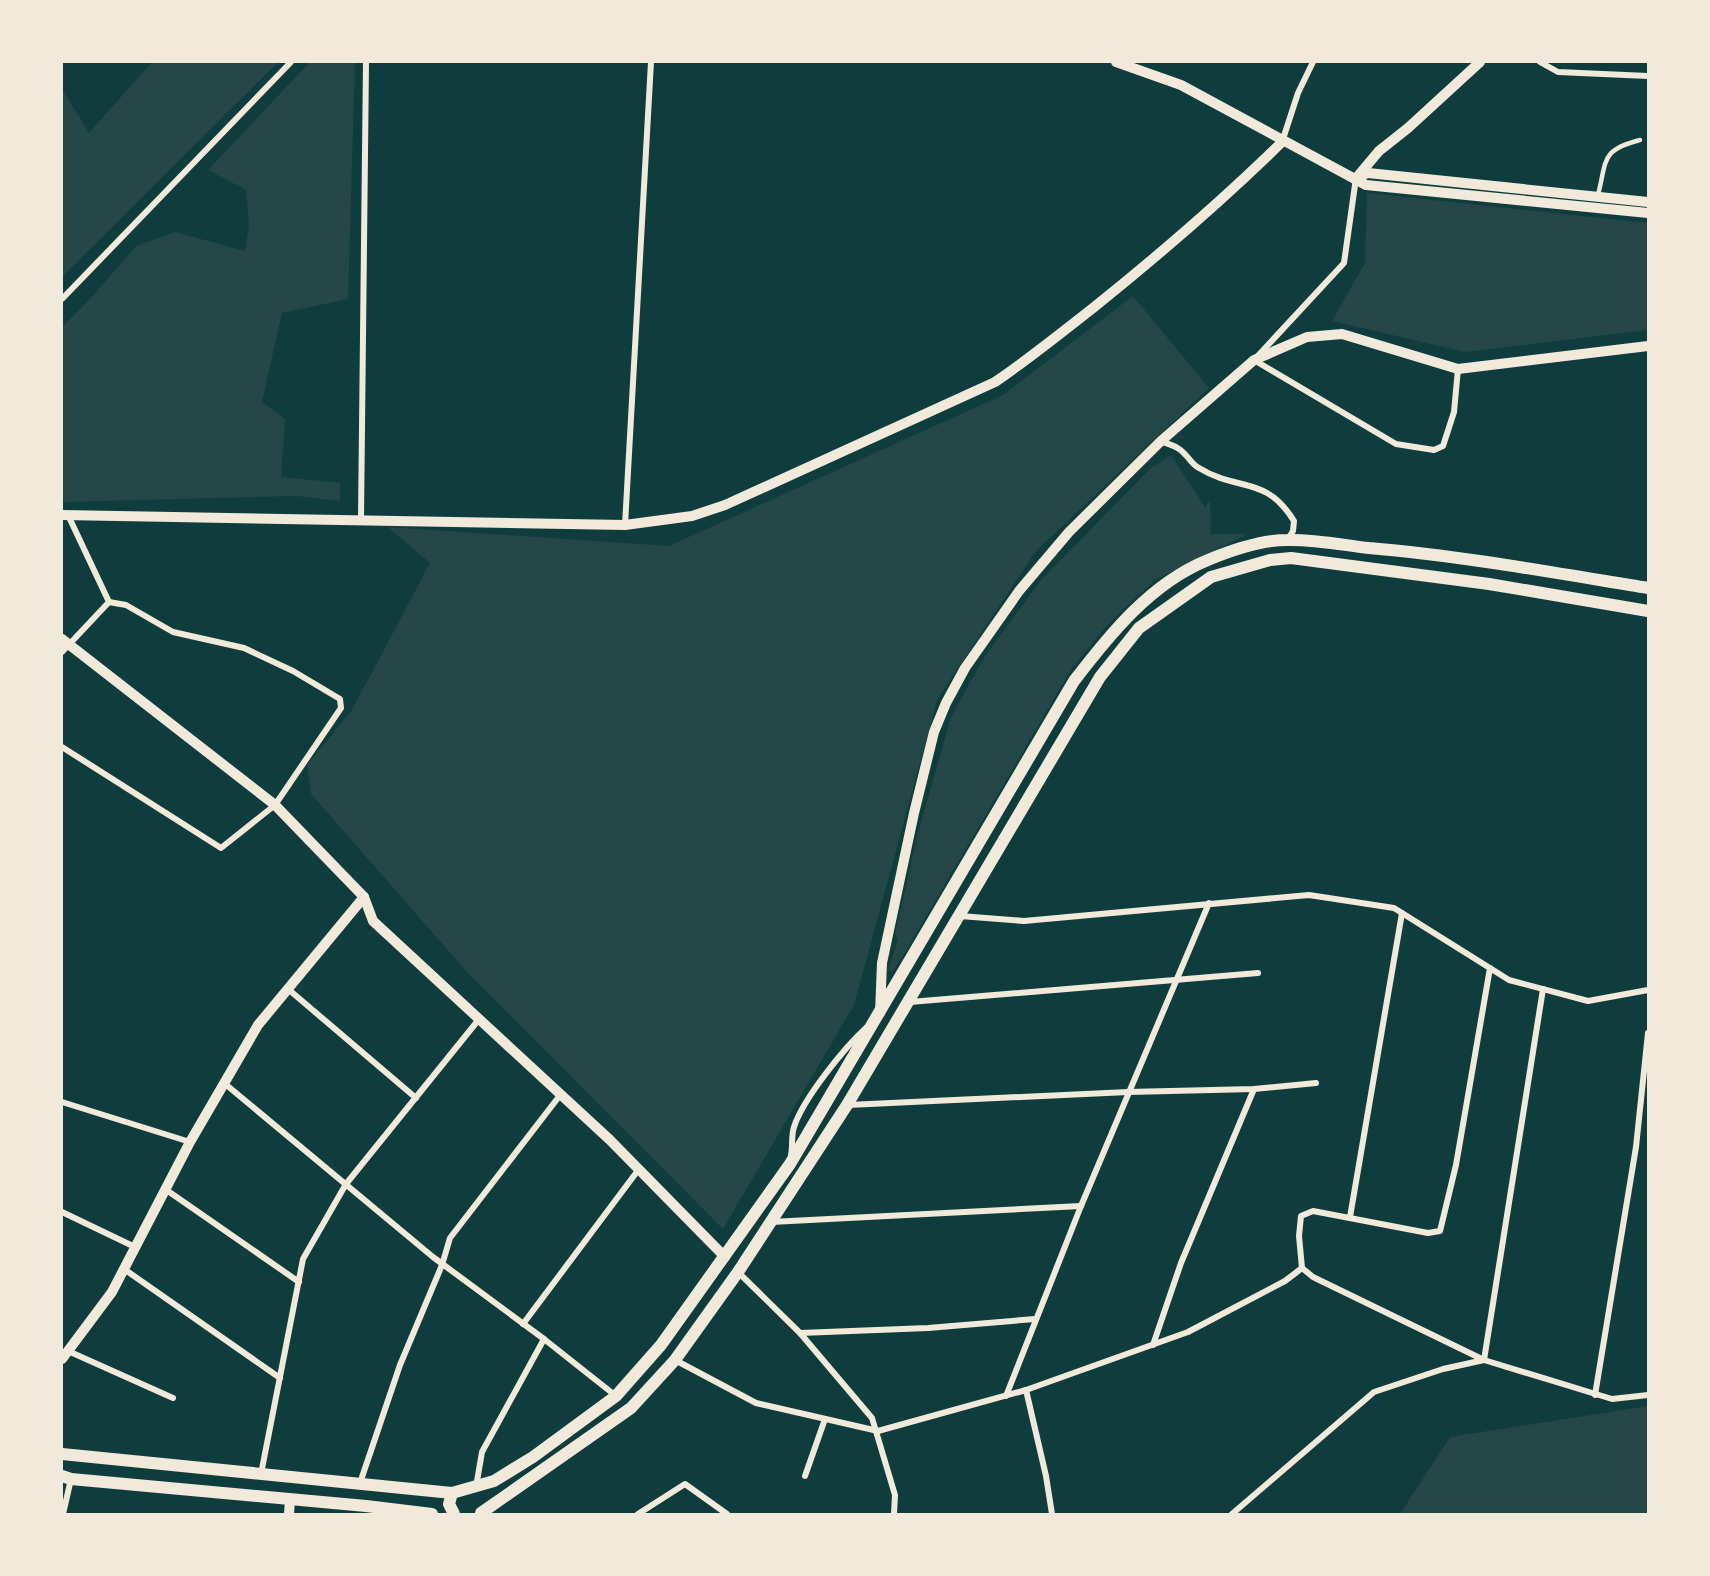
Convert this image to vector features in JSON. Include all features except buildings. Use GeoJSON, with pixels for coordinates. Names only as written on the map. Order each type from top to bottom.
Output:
{"type":"FeatureCollection","features":[{"type":"Feature","properties":{"kind":"main road"},"geometry":{"type":"LineString","coordinates":[[1287,540],[1291,558]]}},
{"type":"Feature","properties":{"kind":"main road"},"geometry":{"type":"LineString","coordinates":[[62,1454],[453,1493],[494,1481],[532,1457],[616,1396],[661,1345],[790,1164],[1074,681],[1104,642],[1133,611],[1161,587],[1205,561],[1244,546],[1287,540],[1400,551],[1648,588]]}},
{"type":"Feature","properties":{"kind":"main road"},"geometry":{"type":"LineString","coordinates":[[482,1514],[631,1408],[675,1360],[738,1272],[847,1105],[910,1002],[1100,676],[1139,628],[1211,577],[1270,560],[1291,558],[1489,584],[1648,611]]}},
{"type":"Feature","properties":{"kind":"main road"},"geometry":{"type":"LineString","coordinates":[[940,910],[960,916]]}},
{"type":"Feature","properties":{"kind":"main road"},"geometry":{"type":"LineString","coordinates":[[879,1015],[895,1025]]}},
{"type":"Feature","properties":{"kind":"main road"},"geometry":{"type":"LineString","coordinates":[[725,1257],[738,1272]]}},
{"type":"Feature","properties":{"kind":"main road"},"geometry":{"type":"LineString","coordinates":[[661,1345],[675,1360]]}},
{"type":"Feature","properties":{"kind":"main road"},"geometry":{"type":"LineString","coordinates":[[616,1396],[631,1408]]}},
{"type":"Feature","properties":{"kind":"main road"},"geometry":{"type":"LineString","coordinates":[[66,1478],[432,1515]]}},
{"type":"Feature","properties":{"kind":"main road"},"geometry":{"type":"LineString","coordinates":[[476,1488],[485,1502],[482,1514]]}},
{"type":"Feature","properties":{"kind":"main road"},"geometry":{"type":"LineString","coordinates":[[453,1493],[449,1504],[454,1515]]}},
{"type":"Feature","properties":{"kind":"street"},"geometry":{"type":"LineString","coordinates":[[62,299],[291,62]]}},
{"type":"Feature","properties":{"kind":"street"},"geometry":{"type":"LineString","coordinates":[[361,518],[366,62]]}},
{"type":"Feature","properties":{"kind":"street"},"geometry":{"type":"LineString","coordinates":[[625,525],[651,62]]}},
{"type":"Feature","properties":{"kind":"street"},"geometry":{"type":"LineString","coordinates":[[1116,62],[1181,85],[1282,142],[1366,185],[1648,213]]}},
{"type":"Feature","properties":{"kind":"street"},"geometry":{"type":"LineString","coordinates":[[109,602],[64,514],[361,518],[625,525],[693,516],[725,505],[995,382],[1023,363],[1146,266],[1222,201],[1282,142],[1298,93],[1313,62]]}},
{"type":"Feature","properties":{"kind":"street"},"geometry":{"type":"LineString","coordinates":[[879,1015],[882,963],[906,848],[934,732],[946,703],[965,668],[1020,591],[1069,532],[1161,441],[1254,360],[1344,263],[1356,178],[1378,151],[1408,128],[1480,62]]}},
{"type":"Feature","properties":{"kind":"street"},"geometry":{"type":"LineString","coordinates":[[1540,62],[1558,72],[1648,76]]}},
{"type":"Feature","properties":{"kind":"street"},"geometry":{"type":"LineString","coordinates":[[1356,178],[1368,173],[1648,202]]}},
{"type":"Feature","properties":{"kind":"street"},"geometry":{"type":"LineString","coordinates":[[1254,360],[1307,338],[1342,334],[1458,369],[1648,346]]}},
{"type":"Feature","properties":{"kind":"street"},"geometry":{"type":"LineString","coordinates":[[1254,360],[1396,444],[1427,449],[1443,446],[1449,433],[1458,369]]}},
{"type":"Feature","properties":{"kind":"street"},"geometry":{"type":"LineString","coordinates":[[1161,441],[1179,449],[1195,466],[1214,476],[1262,489],[1272,495],[1294,521],[1293,531],[1287,540]]}},
{"type":"Feature","properties":{"kind":"street"},"geometry":{"type":"LineString","coordinates":[[109,602],[64,645],[275,805],[364,897],[373,921],[561,1094],[725,1257]]}},
{"type":"Feature","properties":{"kind":"street"},"geometry":{"type":"LineString","coordinates":[[62,747],[221,848],[275,805],[341,708],[340,699],[293,671],[244,648],[173,632],[126,605],[109,602]]}},
{"type":"Feature","properties":{"kind":"street"},"geometry":{"type":"LineString","coordinates":[[960,916],[1024,921],[1310,895],[1394,908],[1509,980],[1588,1001],[1648,990]]}},
{"type":"Feature","properties":{"kind":"street"},"geometry":{"type":"LineString","coordinates":[[174,1398],[65,1355],[112,1292],[190,1142],[258,1025],[364,897]]}},
{"type":"Feature","properties":{"kind":"street"},"geometry":{"type":"LineString","coordinates":[[1006,1396],[1081,1206],[1209,903]]}},
{"type":"Feature","properties":{"kind":"street"},"geometry":{"type":"LineString","coordinates":[[1350,1217],[1402,913]]}},
{"type":"Feature","properties":{"kind":"street"},"geometry":{"type":"LineString","coordinates":[[1490,968],[1456,1165],[1440,1231],[1428,1233],[1313,1211],[1301,1216],[1299,1236],[1302,1268],[1312,1277],[1484,1360],[1612,1399],[1648,1395]]}},
{"type":"Feature","properties":{"kind":"street"},"geometry":{"type":"LineString","coordinates":[[910,1002],[1178,978],[1258,974]]}},
{"type":"Feature","properties":{"kind":"street"},"geometry":{"type":"LineString","coordinates":[[288,989],[416,1098]]}},
{"type":"Feature","properties":{"kind":"street"},"geometry":{"type":"LineString","coordinates":[[1484,1360],[1543,989]]}},
{"type":"Feature","properties":{"kind":"street"},"geometry":{"type":"LineString","coordinates":[[261,1475],[303,1259],[346,1184],[480,1018]]}},
{"type":"Feature","properties":{"kind":"street"},"geometry":{"type":"LineString","coordinates":[[1595,1395],[1636,1147],[1648,1033]]}},
{"type":"Feature","properties":{"kind":"street"},"geometry":{"type":"LineString","coordinates":[[224,1083],[442,1264],[544,1339],[616,1396]]}},
{"type":"Feature","properties":{"kind":"street"},"geometry":{"type":"LineString","coordinates":[[847,1105],[1128,1092],[1254,1089],[1316,1083]]}},
{"type":"Feature","properties":{"kind":"street"},"geometry":{"type":"LineString","coordinates":[[1153,1345],[1181,1263],[1254,1089]]}},
{"type":"Feature","properties":{"kind":"street"},"geometry":{"type":"LineString","coordinates":[[360,1483],[400,1365],[442,1264],[450,1238],[561,1094]]}},
{"type":"Feature","properties":{"kind":"street"},"geometry":{"type":"LineString","coordinates":[[62,1102],[190,1142]]}},
{"type":"Feature","properties":{"kind":"street"},"geometry":{"type":"LineString","coordinates":[[523,1324],[639,1169]]}},
{"type":"Feature","properties":{"kind":"street"},"geometry":{"type":"LineString","coordinates":[[165,1189],[299,1282]]}},
{"type":"Feature","properties":{"kind":"street"},"geometry":{"type":"LineString","coordinates":[[771,1222],[1081,1206]]}},
{"type":"Feature","properties":{"kind":"street"},"geometry":{"type":"LineString","coordinates":[[62,1212],[135,1247]]}},
{"type":"Feature","properties":{"kind":"street"},"geometry":{"type":"LineString","coordinates":[[675,1360],[756,1403],[878,1431],[1026,1390],[1188,1332],[1285,1281],[1302,1268]]}},
{"type":"Feature","properties":{"kind":"street"},"geometry":{"type":"LineString","coordinates":[[124,1269],[280,1378]]}},
{"type":"Feature","properties":{"kind":"street"},"geometry":{"type":"LineString","coordinates":[[738,1272],[800,1333],[872,1418],[878,1431],[895,1495],[894,1515]]}},
{"type":"Feature","properties":{"kind":"street"},"geometry":{"type":"LineString","coordinates":[[800,1333],[928,1328],[1035,1319]]}},
{"type":"Feature","properties":{"kind":"street"},"geometry":{"type":"LineString","coordinates":[[476,1488],[482,1452],[544,1339]]}},
{"type":"Feature","properties":{"kind":"street"},"geometry":{"type":"LineString","coordinates":[[1232,1515],[1374,1392],[1443,1370],[1484,1360]]}},
{"type":"Feature","properties":{"kind":"street"},"geometry":{"type":"LineString","coordinates":[[1026,1390],[1046,1476],[1052,1515]]}},
{"type":"Feature","properties":{"kind":"street"},"geometry":{"type":"LineString","coordinates":[[805,1476],[825,1419]]}},
{"type":"Feature","properties":{"kind":"street"},"geometry":{"type":"LineString","coordinates":[[63,1515],[66,1478]]}},
{"type":"Feature","properties":{"kind":"street"},"geometry":{"type":"LineString","coordinates":[[638,1515],[685,1484],[727,1515]]}},
{"type":"Feature","properties":{"kind":"street"},"geometry":{"type":"LineString","coordinates":[[289,1515],[290,1500]]}},
{"type":"Feature","properties":{"kind":"lane"},"geometry":{"type":"LineString","coordinates":[[1597,197],[1608,155],[1618,146],[1640,140]]}},
{"type":"Feature","properties":{"kind":"shaded area"},"geometry":{"type":"Polygon","coordinates":[[[152,62],[278,62],[62,277],[62,89],[89,133],[152,62]]]}},
{"type":"Feature","properties":{"kind":"shaded area"},"geometry":{"type":"Polygon","coordinates":[[[310,62],[355,62],[348,299],[282,313],[262,402],[285,419],[281,477],[340,483],[340,501],[297,496],[62,502],[62,327],[91,298],[136,246],[175,232],[245,251],[249,227],[246,190],[208,170],[310,62]]]}},
{"type":"Feature","properties":{"kind":"shaded area"},"geometry":{"type":"Polygon","coordinates":[[[1367,193],[1648,223],[1648,330],[1465,352],[1332,321],[1365,263],[1367,193]]]}},
{"type":"Feature","properties":{"kind":"shaded area"},"geometry":{"type":"Polygon","coordinates":[[[1133,296],[1209,388],[1036,551],[937,700],[854,1005],[723,1229],[467,972],[311,794],[307,765],[352,710],[430,563],[388,527],[669,546],[1003,395],[1133,296]]]}},
{"type":"Feature","properties":{"kind":"shaded area"},"geometry":{"type":"Polygon","coordinates":[[[1171,455],[1205,507],[1210,501],[1211,534],[1248,534],[1155,580],[1111,621],[1072,668],[903,956],[893,971],[888,971],[898,939],[895,934],[918,833],[951,717],[983,659],[1041,580],[1151,468],[1171,455]]]}},
{"type":"Feature","properties":{"kind":"shaded area"},"geometry":{"type":"Polygon","coordinates":[[[1648,1406],[1648,1514],[1400,1514],[1450,1437],[1648,1406]]]}}]}
